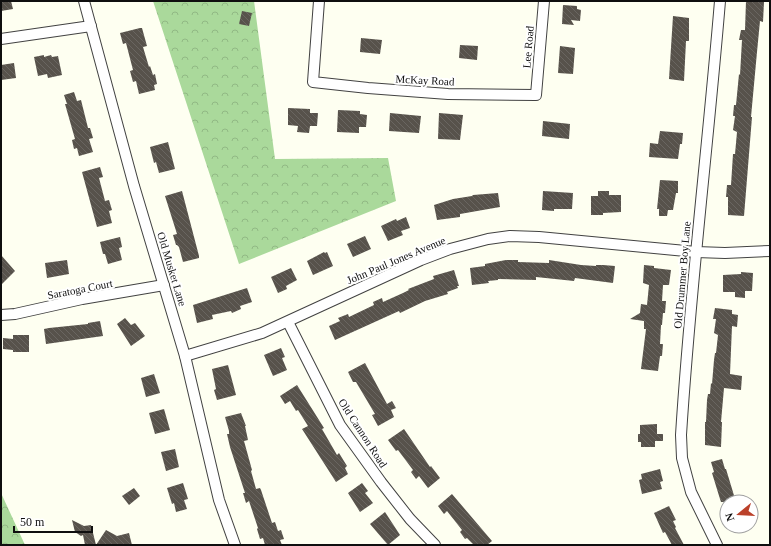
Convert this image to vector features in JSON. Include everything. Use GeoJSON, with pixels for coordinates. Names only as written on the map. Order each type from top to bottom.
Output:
{"type":"FeatureCollection","features":[{"type":"Feature","properties":{"kind":"street","name":"Old Musket Lane"},"geometry":{"type":"LineString","coordinates":[[84,1],[134,186],[185,356],[219,500],[235,545]]}},
{"type":"Feature","properties":{"kind":"street","name":"McKay Road"},"geometry":{"type":"LineString","coordinates":[[319,1],[313,82],[448,94],[536,95]]}},
{"type":"Feature","properties":{"kind":"street","name":"Lee Road"},"geometry":{"type":"LineString","coordinates":[[536,95],[544,1]]}},
{"type":"Feature","properties":{"kind":"street","name":"Old Drummer Boy Lane"},"geometry":{"type":"LineString","coordinates":[[717,545],[698,510],[691,492],[682,458],[681,435],[696,252],[713,90],[720,1]]}},
{"type":"Feature","properties":{"kind":"street"},"geometry":{"type":"LineString","coordinates":[[1,39],[91,26]]}},
{"type":"Feature","properties":{"kind":"street","name":"John Paul Jones Avenue"},"geometry":{"type":"LineString","coordinates":[[185,356],[262,333],[421,260],[450,249],[488,239],[510,236],[539,237],[696,252],[725,253],[770,251]]}},
{"type":"Feature","properties":{"kind":"street","name":"Saratoga Court"},"geometry":{"type":"LineString","coordinates":[[1,315],[16,314],[82,299],[164,285]]}},
{"type":"Feature","properties":{"kind":"street","name":"Old Cannon Road"},"geometry":{"type":"LineString","coordinates":[[288,322],[340,425],[410,519],[435,545]]}},
{"type":"Feature","properties":{"kind":"green space"},"geometry":{"type":"Polygon","coordinates":[[[153,1],[254,1],[275,159],[388,158],[396,201],[239,264],[153,1]]]}},
{"type":"Feature","properties":{"kind":"green space"},"geometry":{"type":"Polygon","coordinates":[[[1,493],[25,545],[1,545],[1,493]]]}},
{"type":"Feature","properties":{"kind":"building"},"geometry":{"type":"Polygon","coordinates":[[[1,1],[11,1],[13,9],[1,11],[1,1]]]}},
{"type":"Feature","properties":{"kind":"building"},"geometry":{"type":"Polygon","coordinates":[[[746,1],[764,2],[763,22],[760,21],[757,52],[744,216],[728,215],[728,197],[726,197],[727,185],[731,185],[733,154],[735,154],[737,132],[733,130],[735,116],[733,116],[734,105],[736,105],[739,74],[740,75],[742,40],[739,40],[741,30],[745,30],[746,1]]]}},
{"type":"Feature","properties":{"kind":"building"},"geometry":{"type":"Polygon","coordinates":[[[563,5],[577,6],[577,9],[581,10],[580,21],[571,20],[574,25],[562,24],[563,5]]]}},
{"type":"Feature","properties":{"kind":"building"},"geometry":{"type":"Polygon","coordinates":[[[242,11],[252,13],[249,26],[239,24],[242,11]]]}},
{"type":"Feature","properties":{"kind":"building"},"geometry":{"type":"Polygon","coordinates":[[[673,16],[689,18],[689,41],[686,41],[684,81],[669,79],[673,16]]]}},
{"type":"Feature","properties":{"kind":"building"},"geometry":{"type":"Polygon","coordinates":[[[142,28],[147,46],[143,47],[149,67],[150,66],[153,75],[155,74],[157,84],[154,85],[155,90],[139,94],[136,81],[133,82],[130,71],[133,70],[126,43],[123,44],[120,33],[142,28]]]}},
{"type":"Feature","properties":{"kind":"building"},"geometry":{"type":"Polygon","coordinates":[[[361,38],[382,40],[380,54],[360,52],[361,38]]]}},
{"type":"Feature","properties":{"kind":"building"},"geometry":{"type":"Polygon","coordinates":[[[460,45],[478,46],[477,60],[459,58],[460,45]]]}},
{"type":"Feature","properties":{"kind":"building"},"geometry":{"type":"Polygon","coordinates":[[[560,46],[575,48],[573,74],[558,73],[560,46]]]}},
{"type":"Feature","properties":{"kind":"building"},"geometry":{"type":"Polygon","coordinates":[[[44,55],[44,57],[51,55],[52,57],[58,56],[62,75],[48,78],[47,74],[38,76],[34,57],[44,55]]]}},
{"type":"Feature","properties":{"kind":"building"},"geometry":{"type":"Polygon","coordinates":[[[14,63],[16,78],[1,80],[1,65],[14,63]]]}},
{"type":"Feature","properties":{"kind":"building"},"geometry":{"type":"Polygon","coordinates":[[[74,92],[77,101],[81,100],[88,128],[90,128],[93,138],[89,139],[93,152],[79,156],[77,148],[74,149],[72,140],[75,139],[65,104],[67,104],[64,95],[74,92]]]}},
{"type":"Feature","properties":{"kind":"building"},"geometry":{"type":"Polygon","coordinates":[[[288,108],[310,109],[310,113],[318,113],[317,126],[310,126],[309,133],[297,132],[298,126],[288,125],[288,108]]]}},
{"type":"Feature","properties":{"kind":"building"},"geometry":{"type":"Polygon","coordinates":[[[338,110],[360,111],[360,114],[367,115],[366,127],[359,127],[359,133],[337,132],[338,110]]]}},
{"type":"Feature","properties":{"kind":"building"},"geometry":{"type":"Polygon","coordinates":[[[390,113],[421,116],[419,133],[389,131],[390,113]]]}},
{"type":"Feature","properties":{"kind":"building"},"geometry":{"type":"Polygon","coordinates":[[[439,113],[463,115],[460,140],[438,139],[439,113]]]}},
{"type":"Feature","properties":{"kind":"building"},"geometry":{"type":"Polygon","coordinates":[[[543,121],[570,124],[569,139],[542,136],[543,121]]]}},
{"type":"Feature","properties":{"kind":"building"},"geometry":{"type":"Polygon","coordinates":[[[660,131],[683,133],[678,159],[649,157],[650,143],[658,144],[660,131]]]}},
{"type":"Feature","properties":{"kind":"building"},"geometry":{"type":"Polygon","coordinates":[[[168,142],[175,169],[159,173],[156,162],[154,163],[150,147],[168,142]]]}},
{"type":"Feature","properties":{"kind":"building"},"geometry":{"type":"Polygon","coordinates":[[[100,167],[103,177],[99,178],[105,201],[109,200],[112,210],[109,211],[112,223],[97,227],[82,172],[100,167]]]}},
{"type":"Feature","properties":{"kind":"building"},"geometry":{"type":"Polygon","coordinates":[[[660,180],[678,181],[678,193],[676,193],[673,210],[668,210],[667,216],[659,216],[659,209],[657,209],[660,180]]]}},
{"type":"Feature","properties":{"kind":"building"},"geometry":{"type":"Polygon","coordinates":[[[182,191],[199,256],[199,258],[183,262],[179,247],[176,245],[173,235],[177,234],[165,196],[182,191]]]}},
{"type":"Feature","properties":{"kind":"building"},"geometry":{"type":"Polygon","coordinates":[[[543,191],[573,193],[572,209],[554,209],[554,211],[542,210],[543,191]]]}},
{"type":"Feature","properties":{"kind":"building"},"geometry":{"type":"Polygon","coordinates":[[[598,191],[609,191],[609,195],[621,195],[621,212],[591,215],[591,196],[598,196],[598,191]]]}},
{"type":"Feature","properties":{"kind":"building"},"geometry":{"type":"Polygon","coordinates":[[[498,193],[500,207],[460,214],[460,217],[437,220],[434,205],[473,195],[498,193]]]}},
{"type":"Feature","properties":{"kind":"building"},"geometry":{"type":"Polygon","coordinates":[[[406,217],[410,228],[401,231],[403,235],[388,241],[381,226],[396,219],[397,221],[406,217]]]}},
{"type":"Feature","properties":{"kind":"building"},"geometry":{"type":"Polygon","coordinates":[[[365,236],[371,249],[353,257],[347,244],[365,236]]]}},
{"type":"Feature","properties":{"kind":"building"},"geometry":{"type":"Polygon","coordinates":[[[120,237],[122,247],[119,248],[122,260],[108,264],[105,254],[103,254],[100,242],[120,237]]]}},
{"type":"Feature","properties":{"kind":"building"},"geometry":{"type":"Polygon","coordinates":[[[324,252],[327,252],[333,266],[313,275],[307,261],[324,252]]]}},
{"type":"Feature","properties":{"kind":"building"},"geometry":{"type":"Polygon","coordinates":[[[1,255],[15,271],[1,285],[1,255]]]}},
{"type":"Feature","properties":{"kind":"building"},"geometry":{"type":"Polygon","coordinates":[[[67,260],[69,274],[47,278],[45,263],[67,260]]]}},
{"type":"Feature","properties":{"kind":"building"},"geometry":{"type":"Polygon","coordinates":[[[506,260],[549,263],[549,260],[581,265],[615,266],[613,283],[575,278],[574,281],[536,277],[536,280],[498,279],[488,281],[489,283],[472,285],[470,268],[485,266],[485,264],[506,260]]]}},
{"type":"Feature","properties":{"kind":"building"},"geometry":{"type":"Polygon","coordinates":[[[644,265],[671,270],[669,285],[663,285],[662,301],[666,301],[665,313],[663,313],[661,325],[660,344],[663,344],[662,356],[660,356],[658,371],[641,369],[646,329],[644,329],[644,321],[630,319],[640,313],[641,304],[647,305],[649,285],[643,283],[644,265]]]}},
{"type":"Feature","properties":{"kind":"building"},"geometry":{"type":"Polygon","coordinates":[[[291,268],[297,280],[286,286],[287,289],[278,293],[271,277],[291,268]]]}},
{"type":"Feature","properties":{"kind":"building"},"geometry":{"type":"Polygon","coordinates":[[[454,270],[459,286],[457,286],[458,288],[447,292],[448,294],[425,301],[400,313],[399,311],[335,340],[329,326],[340,321],[338,318],[348,314],[349,317],[374,305],[373,302],[382,298],[383,302],[409,290],[408,289],[434,279],[433,276],[454,270]]]}},
{"type":"Feature","properties":{"kind":"building"},"geometry":{"type":"Polygon","coordinates":[[[741,272],[753,273],[752,291],[745,291],[745,298],[735,297],[735,292],[723,292],[723,275],[741,274],[741,272]]]}},
{"type":"Feature","properties":{"kind":"building"},"geometry":{"type":"Polygon","coordinates":[[[247,288],[252,302],[240,306],[241,309],[232,313],[231,311],[212,315],[213,319],[197,323],[193,305],[247,288]]]}},
{"type":"Feature","properties":{"kind":"building"},"geometry":{"type":"Polygon","coordinates":[[[715,308],[732,310],[732,314],[738,315],[737,327],[732,326],[730,374],[742,376],[741,390],[724,388],[721,422],[721,447],[705,445],[707,400],[708,394],[710,394],[711,383],[712,384],[718,335],[714,333],[716,319],[713,319],[715,308]]]}},
{"type":"Feature","properties":{"kind":"building"},"geometry":{"type":"Polygon","coordinates":[[[125,318],[131,325],[135,323],[145,336],[131,346],[117,324],[125,318]]]}},
{"type":"Feature","properties":{"kind":"building"},"geometry":{"type":"Polygon","coordinates":[[[100,321],[103,336],[46,344],[44,329],[88,324],[100,321]]]}},
{"type":"Feature","properties":{"kind":"building"},"geometry":{"type":"Polygon","coordinates":[[[13,335],[29,335],[29,352],[13,352],[13,350],[3,349],[3,338],[13,339],[13,335]]]}},
{"type":"Feature","properties":{"kind":"building"},"geometry":{"type":"Polygon","coordinates":[[[281,348],[285,357],[282,358],[287,370],[273,376],[264,355],[281,348]]]}},
{"type":"Feature","properties":{"kind":"building"},"geometry":{"type":"Polygon","coordinates":[[[365,363],[387,404],[392,401],[396,408],[391,410],[394,417],[378,426],[372,415],[375,414],[356,382],[353,382],[348,372],[365,363]]]}},
{"type":"Feature","properties":{"kind":"building"},"geometry":{"type":"Polygon","coordinates":[[[228,365],[236,395],[217,400],[214,390],[216,389],[212,369],[228,365]]]}},
{"type":"Feature","properties":{"kind":"building"},"geometry":{"type":"Polygon","coordinates":[[[154,374],[160,393],[146,397],[141,378],[154,374]]]}},
{"type":"Feature","properties":{"kind":"building"},"geometry":{"type":"Polygon","coordinates":[[[297,385],[324,428],[322,429],[337,455],[339,453],[347,466],[345,468],[348,474],[336,482],[302,429],[308,426],[298,410],[296,411],[290,401],[285,404],[280,396],[297,385]]]}},
{"type":"Feature","properties":{"kind":"building"},"geometry":{"type":"Polygon","coordinates":[[[164,409],[170,430],[155,434],[149,413],[164,409]]]}},
{"type":"Feature","properties":{"kind":"building"},"geometry":{"type":"Polygon","coordinates":[[[241,413],[246,426],[248,440],[244,441],[256,489],[260,488],[261,490],[272,523],[275,522],[278,531],[281,530],[284,539],[280,540],[282,545],[265,545],[263,538],[260,539],[249,501],[246,503],[243,493],[245,493],[230,447],[227,434],[229,434],[229,431],[225,417],[241,413]]]}},
{"type":"Feature","properties":{"kind":"building"},"geometry":{"type":"Polygon","coordinates":[[[657,424],[657,434],[663,434],[663,441],[655,441],[655,447],[641,447],[641,442],[638,442],[640,425],[657,424]]]}},
{"type":"Feature","properties":{"kind":"building"},"geometry":{"type":"Polygon","coordinates":[[[404,429],[430,467],[431,466],[440,478],[428,488],[419,476],[416,479],[411,472],[413,470],[398,450],[396,451],[388,440],[404,429]]]}},
{"type":"Feature","properties":{"kind":"building"},"geometry":{"type":"Polygon","coordinates":[[[175,449],[179,467],[166,471],[161,452],[175,449]]]}},
{"type":"Feature","properties":{"kind":"building"},"geometry":{"type":"Polygon","coordinates":[[[722,459],[734,494],[719,494],[719,496],[712,473],[714,472],[711,462],[722,459]]]}},
{"type":"Feature","properties":{"kind":"building"},"geometry":{"type":"Polygon","coordinates":[[[660,469],[663,481],[660,482],[662,489],[642,494],[639,480],[642,479],[641,474],[660,469]]]}},
{"type":"Feature","properties":{"kind":"building"},"geometry":{"type":"Polygon","coordinates":[[[183,483],[188,499],[184,500],[187,509],[176,512],[174,503],[172,504],[167,488],[183,483]]]}},
{"type":"Feature","properties":{"kind":"building"},"geometry":{"type":"Polygon","coordinates":[[[362,483],[368,491],[365,493],[373,503],[360,512],[348,493],[362,483]]]}},
{"type":"Feature","properties":{"kind":"building"},"geometry":{"type":"Polygon","coordinates":[[[134,488],[140,496],[129,505],[122,496],[134,488]]]}},
{"type":"Feature","properties":{"kind":"building"},"geometry":{"type":"Polygon","coordinates":[[[452,494],[492,541],[487,545],[474,545],[467,538],[465,539],[460,532],[462,530],[447,511],[444,514],[438,506],[452,494]]]}},
{"type":"Feature","properties":{"kind":"building"},"geometry":{"type":"Polygon","coordinates":[[[669,506],[676,520],[673,521],[676,527],[675,528],[684,545],[672,545],[665,532],[663,533],[654,513],[669,506]]]}},
{"type":"Feature","properties":{"kind":"building"},"geometry":{"type":"Polygon","coordinates":[[[385,512],[400,535],[388,545],[370,524],[385,512]]]}},
{"type":"Feature","properties":{"kind":"building"},"geometry":{"type":"Polygon","coordinates":[[[72,520],[84,526],[91,525],[96,545],[85,545],[83,535],[81,536],[75,532],[72,520]]]}},
{"type":"Feature","properties":{"kind":"building"},"geometry":{"type":"Polygon","coordinates":[[[106,530],[117,536],[129,533],[132,545],[96,545],[106,530]]]}}]}
